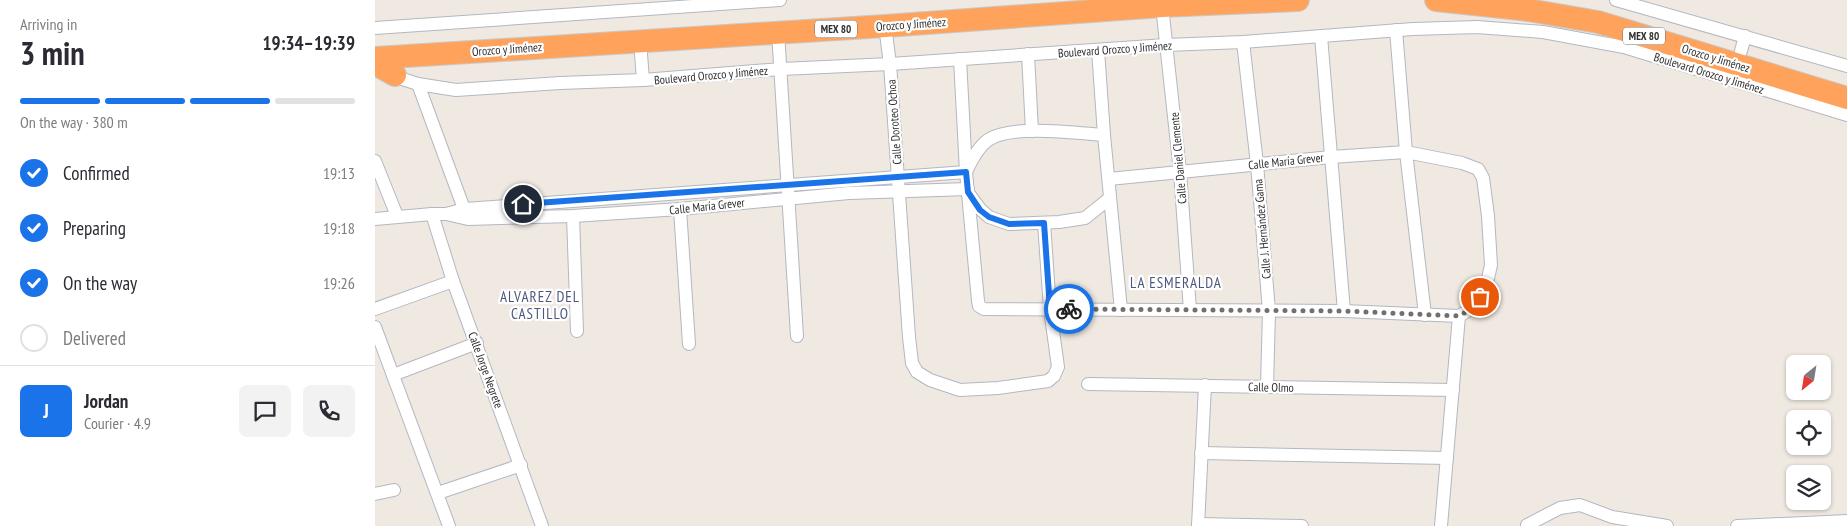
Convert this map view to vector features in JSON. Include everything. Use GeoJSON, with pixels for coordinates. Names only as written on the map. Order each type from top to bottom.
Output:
{"type":"FeatureCollection","features":[{"type":"Feature","properties":{"kind":"highway","name":"Orozco y Jiménez"},"geometry":{"type":"LineString","coordinates":[[375,45],[1043,0]]}},
{"type":"Feature","properties":{"kind":"highway","name":"Orozco y Jiménez"},"geometry":{"type":"LineString","coordinates":[[375,58],[885,26],[1162,6],[1298,0]]}},
{"type":"Feature","properties":{"kind":"highway","name":"Orozco y Jiménez"},"geometry":{"type":"LineString","coordinates":[[1436,0],[1528,10],[1598,22],[1847,98]]}},
{"type":"Feature","properties":{"kind":"highway","name":"Orozco y Jiménez"},"geometry":{"type":"LineString","coordinates":[[1551,0],[1598,9],[1743,44],[1847,83]]}},
{"type":"Feature","properties":{"kind":"highway"},"geometry":{"type":"LineString","coordinates":[[1598,22],[1623,47]]}},
{"type":"Feature","properties":{"kind":"highway"},"geometry":{"type":"LineString","coordinates":[[375,64],[385,74]]}},
{"type":"Feature","properties":{"kind":"street"},"geometry":{"type":"LineString","coordinates":[[375,28],[779,0]]}},
{"type":"Feature","properties":{"kind":"street"},"geometry":{"type":"LineString","coordinates":[[1615,0],[1743,44],[1847,66]]}},
{"type":"Feature","properties":{"kind":"street","name":"Calle Daniel Clemente"},"geometry":{"type":"LineString","coordinates":[[1162,6],[1180,172],[1190,310]]}},
{"type":"Feature","properties":{"kind":"street","name":"Calle Doroteo Ochoa"},"geometry":{"type":"LineString","coordinates":[[885,26],[890,64],[909,337],[912,363],[917,372],[930,380],[960,390],[998,388],[1048,381],[1054,376],[1058,367],[1050,309]]}},
{"type":"Feature","properties":{"kind":"street","name":"Boulevard Orozco y Jiménez"},"geometry":{"type":"LineString","coordinates":[[385,74],[418,84],[456,90],[643,80],[781,69],[890,64],[1166,45],[1243,42],[1397,30],[1477,27],[1543,32],[1623,47],[1847,115]]}},
{"type":"Feature","properties":{"kind":"street"},"geometry":{"type":"LineString","coordinates":[[1397,30],[1406,152],[1425,315]]}},
{"type":"Feature","properties":{"kind":"street"},"geometry":{"type":"LineString","coordinates":[[778,32],[797,336]]}},
{"type":"Feature","properties":{"kind":"street"},"geometry":{"type":"LineString","coordinates":[[1321,36],[1344,311]]}},
{"type":"Feature","properties":{"kind":"street"},"geometry":{"type":"LineString","coordinates":[[640,41],[643,80]]}},
{"type":"Feature","properties":{"kind":"street","name":"Calle J. Hernández Gama"},"geometry":{"type":"LineString","coordinates":[[1243,42],[1257,164],[1269,311],[1267,387]]}},
{"type":"Feature","properties":{"kind":"street"},"geometry":{"type":"LineString","coordinates":[[1098,50],[1104,135],[1121,310]]}},
{"type":"Feature","properties":{"kind":"street"},"geometry":{"type":"LineString","coordinates":[[1028,54],[1032,131]]}},
{"type":"Feature","properties":{"kind":"street"},"geometry":{"type":"LineString","coordinates":[[960,58],[966,172],[979,306],[984,309],[1344,311],[1459,316],[1441,526]]}},
{"type":"Feature","properties":{"kind":"street"},"geometry":{"type":"LineString","coordinates":[[418,84],[466,214]]}},
{"type":"Feature","properties":{"kind":"street"},"geometry":{"type":"LineString","coordinates":[[966,172],[973,158],[988,140],[1007,132],[1032,131],[1104,135]]}},
{"type":"Feature","properties":{"kind":"street","name":"Calle María Grever"},"geometry":{"type":"LineString","coordinates":[[1109,179],[1331,157],[1406,152],[1463,163],[1477,170],[1483,178],[1491,265],[1486,287],[1475,307],[1459,316]]}},
{"type":"Feature","properties":{"kind":"street"},"geometry":{"type":"LineString","coordinates":[[375,161],[397,216]]}},
{"type":"Feature","properties":{"kind":"street","name":"Calle María Grever"},"geometry":{"type":"LineString","coordinates":[[375,219],[432,214],[573,216],[681,209],[788,191],[897,177],[966,172]]}},
{"type":"Feature","properties":{"kind":"street","name":"Calle María Grever"},"geometry":{"type":"LineString","coordinates":[[466,214],[788,191],[849,193],[968,191]]}},
{"type":"Feature","properties":{"kind":"street"},"geometry":{"type":"LineString","coordinates":[[968,191],[980,210],[989,217],[1009,224],[1044,223],[1085,218],[1110,198]]}},
{"type":"Feature","properties":{"kind":"street"},"geometry":{"type":"LineString","coordinates":[[681,209],[689,344]]}},
{"type":"Feature","properties":{"kind":"street","name":"Calle Jorge Negrete"},"geometry":{"type":"LineString","coordinates":[[432,214],[453,280],[542,526]]}},
{"type":"Feature","properties":{"kind":"street"},"geometry":{"type":"LineString","coordinates":[[573,216],[577,331]]}},
{"type":"Feature","properties":{"kind":"street"},"geometry":{"type":"LineString","coordinates":[[1044,223],[1050,309]]}},
{"type":"Feature","properties":{"kind":"street"},"geometry":{"type":"LineString","coordinates":[[375,309],[453,280]]}},
{"type":"Feature","properties":{"kind":"street"},"geometry":{"type":"LineString","coordinates":[[375,327],[449,526]]}},
{"type":"Feature","properties":{"kind":"street"},"geometry":{"type":"LineString","coordinates":[[393,375],[477,344]]}},
{"type":"Feature","properties":{"kind":"street","name":"Calle Olmo"},"geometry":{"type":"LineString","coordinates":[[1088,384],[1453,390]]}},
{"type":"Feature","properties":{"kind":"street"},"geometry":{"type":"LineString","coordinates":[[1205,385],[1198,525],[1302,526]]}},
{"type":"Feature","properties":{"kind":"street"},"geometry":{"type":"LineString","coordinates":[[1201,453],[1447,458]]}},
{"type":"Feature","properties":{"kind":"street"},"geometry":{"type":"LineString","coordinates":[[438,493],[521,465]]}},
{"type":"Feature","properties":{"kind":"street"},"geometry":{"type":"LineString","coordinates":[[375,494],[394,490]]}},
{"type":"Feature","properties":{"kind":"street"},"geometry":{"type":"LineString","coordinates":[[1527,525],[1560,508],[1580,505],[1611,522],[1667,526]]}},
{"type":"Feature","properties":{"kind":"street"},"geometry":{"type":"LineString","coordinates":[[1737,526],[1847,521]]}},
{"type":"Feature","properties":{"kind":"way so far"},"geometry":{"type":"LineString","coordinates":[[1069,309],[1344,311],[1459,316],[1475,307],[1480,297]]}},
{"type":"Feature","properties":{"kind":"district","name":"LA ESMERALDA"},"geometry":{"type":"Point","coordinates":[1176,282]}},
{"type":"Feature","properties":{"kind":"district","name":"ALVAREZ DEL CASTILLO"},"geometry":{"type":"Point","coordinates":[540,304]}},
{"type":"Feature","properties":{"kind":"route"},"geometry":{"type":"LineString","coordinates":[[523,204],[966,172],[968,192],[980,210],[989,217],[1009,224],[1044,223],[1050,309],[1069,309]]}}]}
